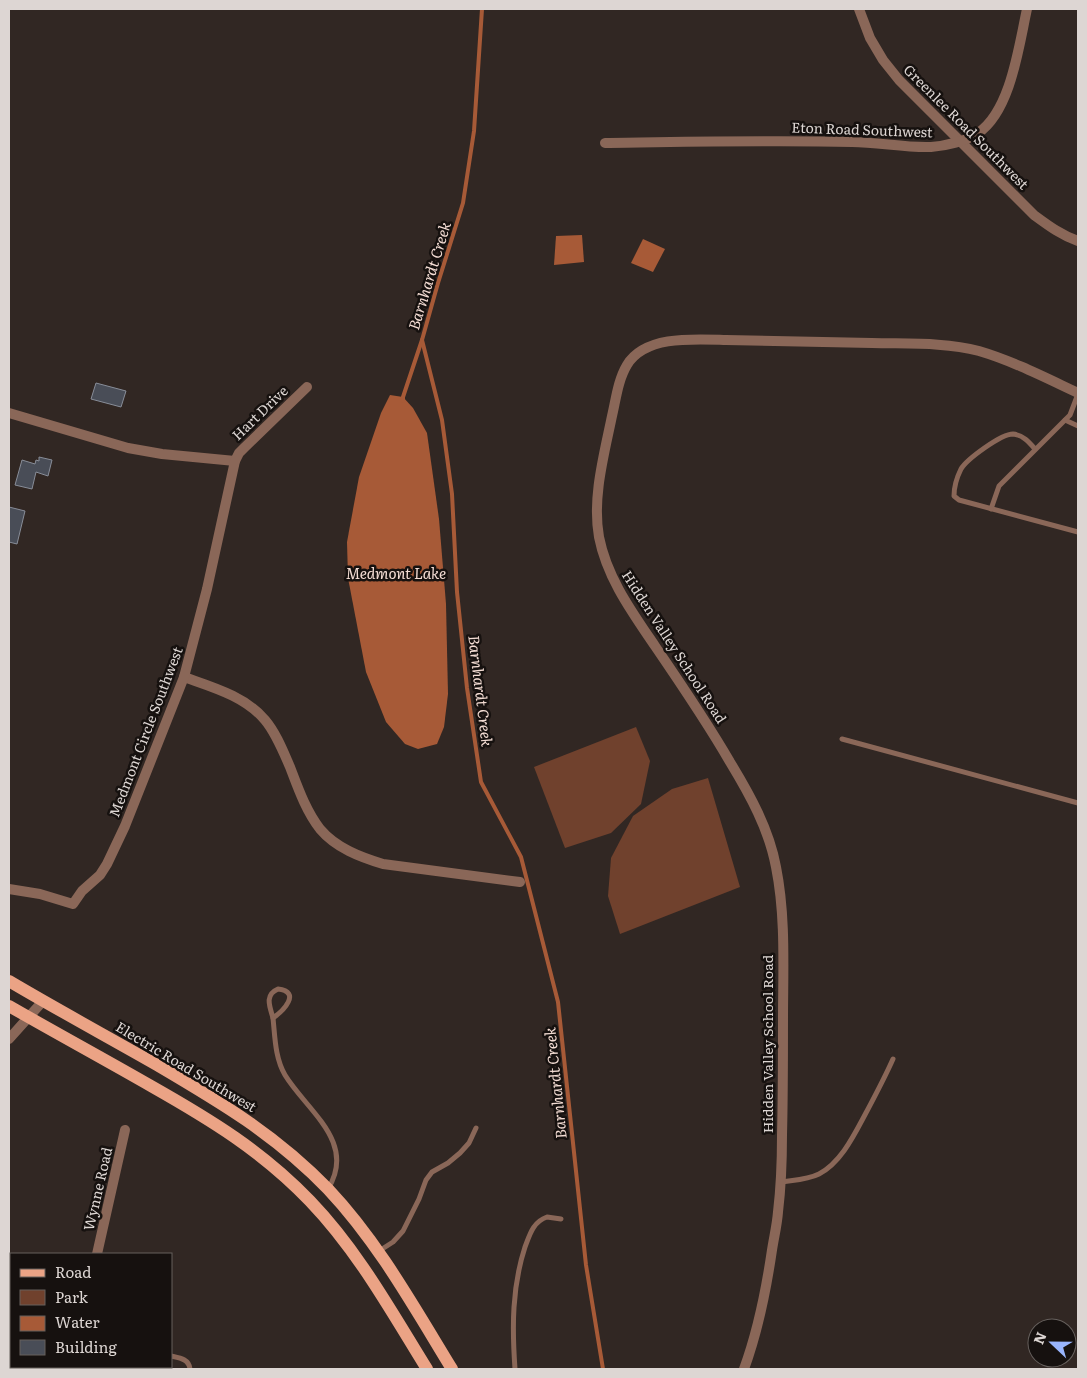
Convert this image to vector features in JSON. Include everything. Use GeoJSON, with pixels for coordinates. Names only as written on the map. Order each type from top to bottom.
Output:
{"type":"FeatureCollection","features":[{"type":"Feature","properties":{"kind":"main road","name":"Electric Road Southwest"},"geometry":{"type":"LineString","coordinates":[[9,981],[212,1097],[247,1119],[302,1164],[328,1190],[378,1251],[452,1369]]}},
{"type":"Feature","properties":{"kind":"main road"},"geometry":{"type":"LineString","coordinates":[[9,1006],[201,1114],[265,1159],[287,1178],[312,1202],[360,1261],[427,1369]]}},
{"type":"Feature","properties":{"kind":"street","name":"Greenlee Road Southwest"},"geometry":{"type":"LineString","coordinates":[[859,9],[870,38],[883,60],[899,80],[1034,215],[1054,230],[1078,241]]}},
{"type":"Feature","properties":{"kind":"street","name":"Eton Road Southwest"},"geometry":{"type":"LineString","coordinates":[[606,143],[854,142],[934,147],[960,141],[978,133],[987,126],[999,109],[1007,92],[1027,9]]}},
{"type":"Feature","properties":{"kind":"street","name":"Hidden Valley School Road"},"geometry":{"type":"LineString","coordinates":[[744,1369],[768,1282],[781,1182],[783,1091],[780,891],[776,865],[763,824],[745,787],[690,697],[625,601],[604,556],[599,536],[598,495],[619,382],[633,356],[645,347],[677,340],[721,339],[919,344],[957,347],[980,352],[1001,359],[1078,394]]}},
{"type":"Feature","properties":{"kind":"street","name":"Hart Drive"},"geometry":{"type":"LineString","coordinates":[[235,462],[244,448],[307,387]]}},
{"type":"Feature","properties":{"kind":"street"},"geometry":{"type":"LineString","coordinates":[[9,412],[128,448],[162,454],[235,462]]}},
{"type":"Feature","properties":{"kind":"street","name":"Medmont Circle Southwest"},"geometry":{"type":"LineString","coordinates":[[9,889],[40,894],[74,904],[82,891],[100,875],[108,864],[184,677],[207,589],[235,462]]}},
{"type":"Feature","properties":{"kind":"street"},"geometry":{"type":"LineString","coordinates":[[184,677],[236,698],[251,707],[264,719],[284,754],[303,799],[320,829],[345,849],[365,859],[383,864],[520,882]]}},
{"type":"Feature","properties":{"kind":"street"},"geometry":{"type":"LineString","coordinates":[[9,1039],[43,1001]]}},
{"type":"Feature","properties":{"kind":"street","name":"Wynne Road"},"geometry":{"type":"LineString","coordinates":[[97,1253],[125,1130]]}},
{"type":"Feature","properties":{"kind":"lane"},"geometry":{"type":"LineString","coordinates":[[991,508],[999,486],[1070,415],[1078,394]]}},
{"type":"Feature","properties":{"kind":"lane"},"geometry":{"type":"LineString","coordinates":[[1065,420],[1078,426]]}},
{"type":"Feature","properties":{"kind":"lane"},"geometry":{"type":"LineString","coordinates":[[1036,449],[1025,438],[1012,434],[997,440],[977,453],[962,468],[954,487],[954,496],[959,500],[1078,532]]}},
{"type":"Feature","properties":{"kind":"lane"},"geometry":{"type":"LineString","coordinates":[[842,739],[1078,803]]}},
{"type":"Feature","properties":{"kind":"lane"},"geometry":{"type":"LineString","coordinates":[[273,1018],[286,1007],[289,1001],[287,992],[283,989],[273,991],[269,996],[277,1052],[285,1074],[324,1125],[333,1140],[336,1151],[336,1174],[328,1190]]}},
{"type":"Feature","properties":{"kind":"lane"},"geometry":{"type":"LineString","coordinates":[[781,1182],[819,1174],[835,1160],[852,1138],[886,1076],[893,1059]]}},
{"type":"Feature","properties":{"kind":"lane"},"geometry":{"type":"LineString","coordinates":[[378,1251],[393,1242],[403,1231],[426,1180],[432,1172],[448,1163],[469,1144],[476,1128]]}},
{"type":"Feature","properties":{"kind":"lane"},"geometry":{"type":"LineString","coordinates":[[515,1369],[513,1309],[515,1287],[521,1259],[531,1231],[536,1224],[547,1217],[561,1220]]}},
{"type":"Feature","properties":{"kind":"lane"},"geometry":{"type":"LineString","coordinates":[[172,1356],[187,1361],[190,1369]]}},
{"type":"Feature","properties":{"kind":"green space"},"geometry":{"type":"Polygon","coordinates":[[[636,727],[650,761],[641,804],[611,833],[565,848],[534,767],[636,727]]]}},
{"type":"Feature","properties":{"kind":"green space"},"geometry":{"type":"Polygon","coordinates":[[[708,778],[740,887],[620,934],[608,896],[611,858],[633,816],[672,789],[708,778]]]}},
{"type":"Feature","properties":{"kind":"water"},"geometry":{"type":"Polygon","coordinates":[[[582,235],[584,262],[554,265],[556,236],[582,235]]]}},
{"type":"Feature","properties":{"kind":"water"},"geometry":{"type":"Polygon","coordinates":[[[643,239],[665,249],[653,272],[631,263],[643,239]]]}},
{"type":"Feature","properties":{"kind":"water","name":"Medmont Lake"},"geometry":{"type":"Polygon","coordinates":[[[390,395],[403,397],[413,408],[427,433],[439,519],[446,604],[448,694],[444,727],[437,744],[418,749],[405,744],[386,722],[366,672],[348,578],[347,542],[359,477],[381,413],[390,395]]]}},
{"type":"Feature","properties":{"kind":"building"},"geometry":{"type":"Polygon","coordinates":[[[96,383],[126,391],[121,407],[91,399],[96,383]]]}},
{"type":"Feature","properties":{"kind":"building"},"geometry":{"type":"Polygon","coordinates":[[[39,457],[52,460],[48,476],[36,472],[32,489],[15,485],[22,460],[35,464],[36,460],[39,461],[39,457]]]}},
{"type":"Feature","properties":{"kind":"building"},"geometry":{"type":"Polygon","coordinates":[[[9,507],[25,511],[17,544],[9,542],[9,507]]]}},
{"type":"Feature","properties":{"kind":"waterway","name":"Barnhardt Creek"},"geometry":{"type":"LineString","coordinates":[[403,401],[463,203],[474,131],[482,9]]}},
{"type":"Feature","properties":{"kind":"waterway","name":"Barnhardt Creek"},"geometry":{"type":"LineString","coordinates":[[422,340],[442,420],[452,494],[457,592],[467,688],[481,782],[521,857],[558,1002],[586,1265],[603,1369]]}}]}
